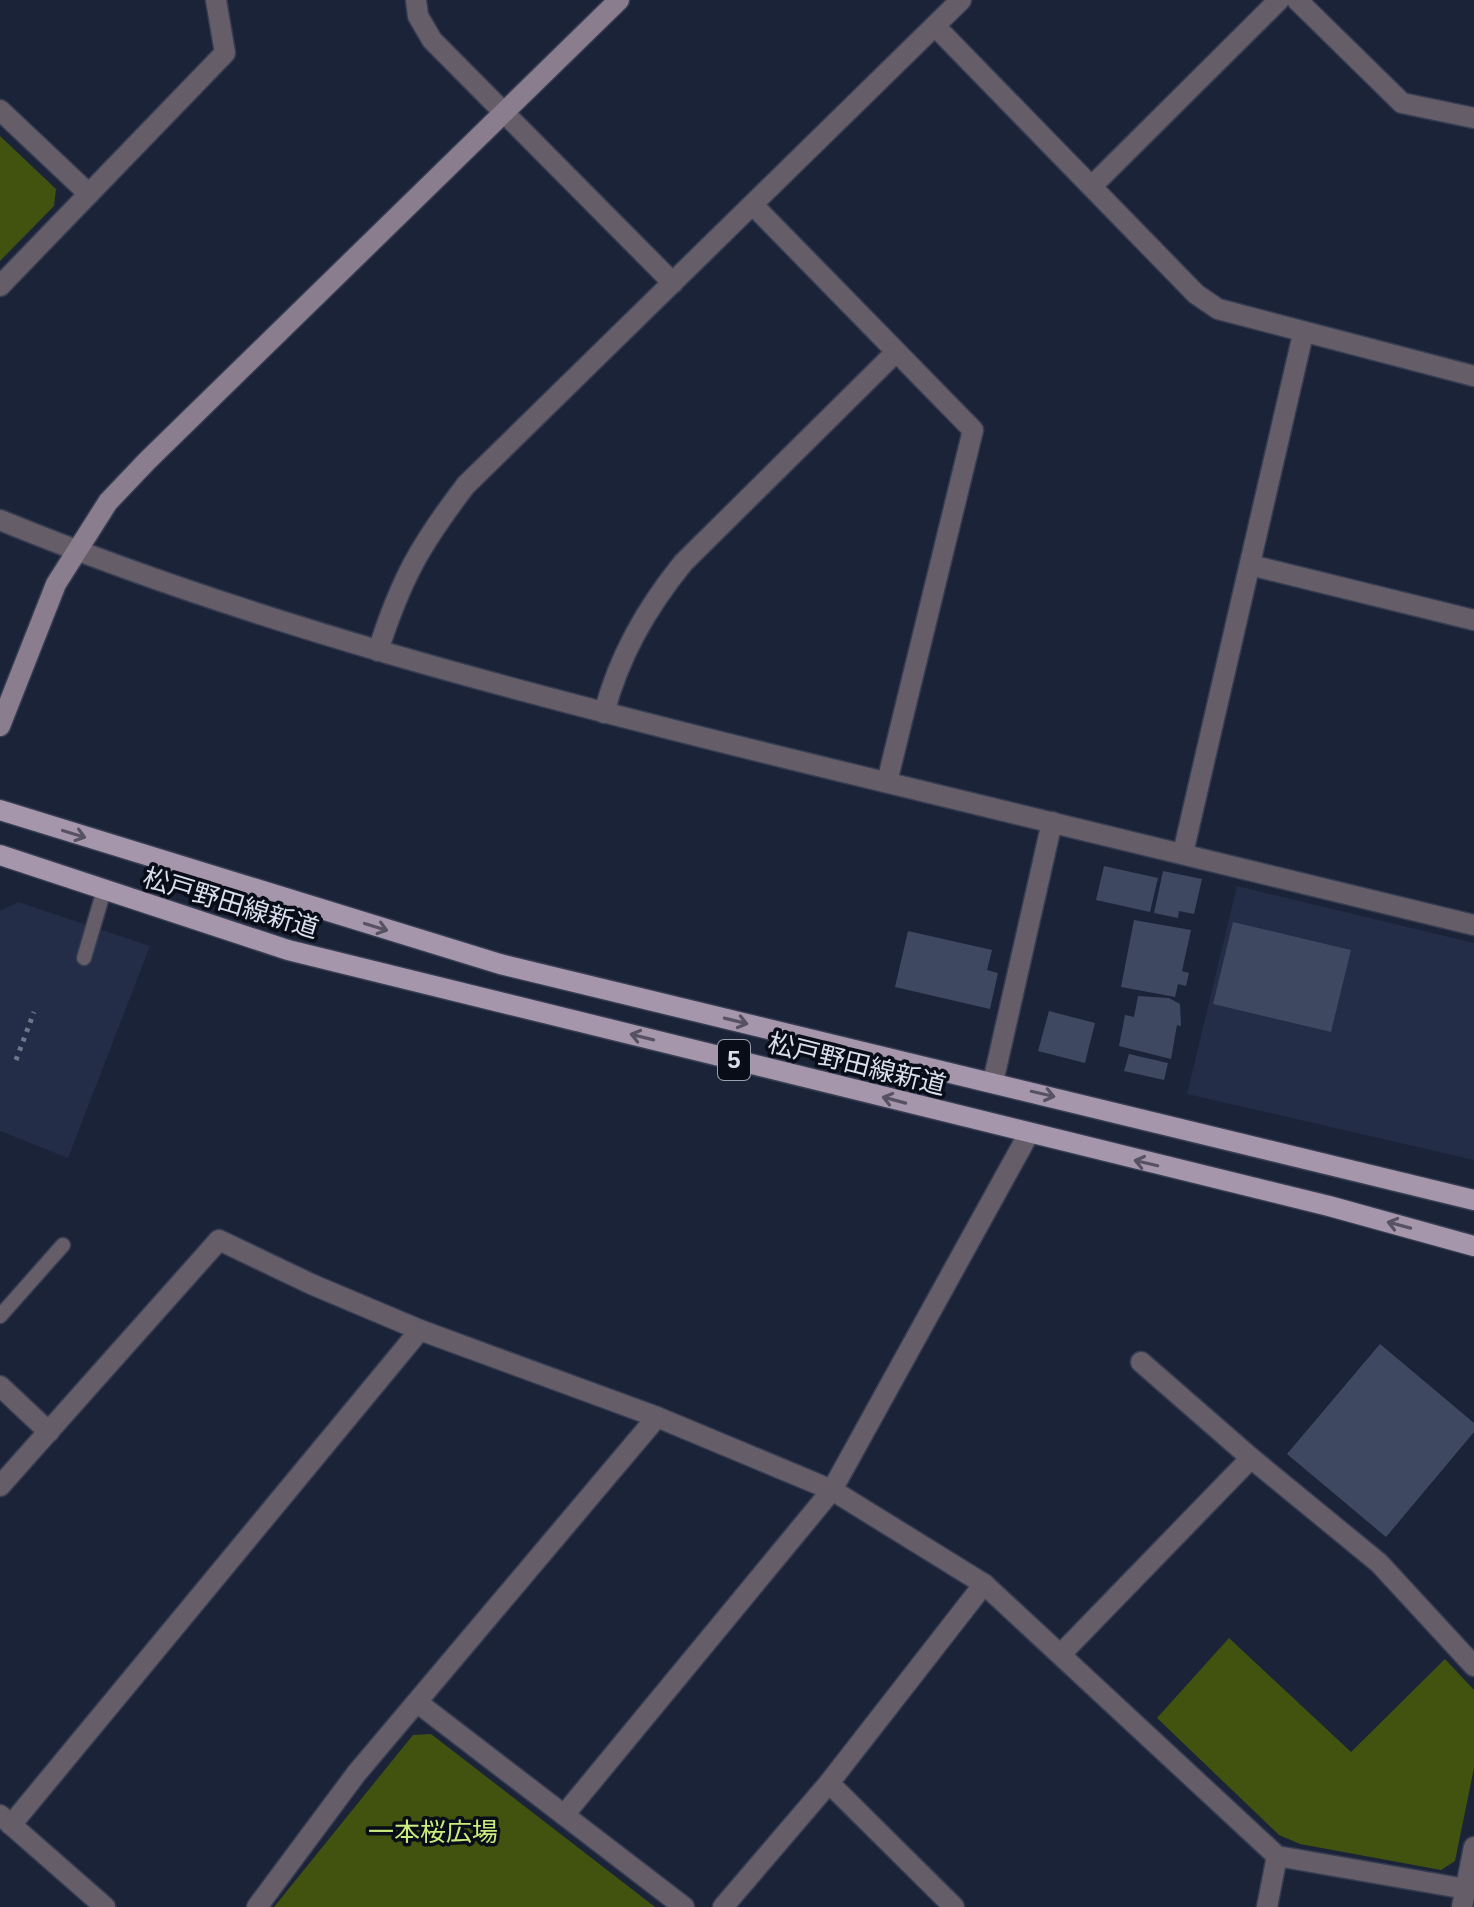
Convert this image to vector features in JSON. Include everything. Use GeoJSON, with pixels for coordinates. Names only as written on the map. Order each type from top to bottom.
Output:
{"type":"FeatureCollection","features":[{"type":"Feature","properties":{"kind":"main road","name":"松戸野田線新道"},"geometry":{"type":"LineString","coordinates":[[0,810],[500,964],[1474,1200]]}},
{"type":"Feature","properties":{"kind":"main road","name":"松戸野田線新道"},"geometry":{"type":"LineString","coordinates":[[0,855],[288,950],[1028,1135],[1329,1206],[1474,1246]]}},
{"type":"Feature","properties":{"kind":"street"},"geometry":{"type":"LineString","coordinates":[[0,286],[225,53],[216,0]]}},
{"type":"Feature","properties":{"kind":"street"},"geometry":{"type":"LineString","coordinates":[[416,0],[418,16],[432,40],[673,283]]}},
{"type":"Feature","properties":{"kind":"street"},"geometry":{"type":"LineString","coordinates":[[0,726],[56,584],[108,502],[619,0]]}},
{"type":"Feature","properties":{"kind":"street"},"geometry":{"type":"LineString","coordinates":[[378,651],[405,577],[426,537],[466,485],[961,0]]}},
{"type":"Feature","properties":{"kind":"street"},"geometry":{"type":"LineString","coordinates":[[1092,186],[1279,0]]}},
{"type":"Feature","properties":{"kind":"street"},"geometry":{"type":"LineString","coordinates":[[1297,0],[1402,103],[1474,118]]}},
{"type":"Feature","properties":{"kind":"street"},"geometry":{"type":"LineString","coordinates":[[935,26],[1196,294],[1218,309],[1303,334],[1474,376]]}},
{"type":"Feature","properties":{"kind":"street"},"geometry":{"type":"LineString","coordinates":[[0,110],[89,194]]}},
{"type":"Feature","properties":{"kind":"street"},"geometry":{"type":"LineString","coordinates":[[754,206],[973,430],[887,782]]}},
{"type":"Feature","properties":{"kind":"street"},"geometry":{"type":"LineString","coordinates":[[1183,853],[1303,334]]}},
{"type":"Feature","properties":{"kind":"street"},"geometry":{"type":"LineString","coordinates":[[604,713],[613,677],[641,619],[676,572],[896,352]]}},
{"type":"Feature","properties":{"kind":"street"},"geometry":{"type":"LineString","coordinates":[[0,520],[76,550],[378,651],[604,713],[1474,925]]}},
{"type":"Feature","properties":{"kind":"street"},"geometry":{"type":"LineString","coordinates":[[1250,565],[1474,620]]}},
{"type":"Feature","properties":{"kind":"street"},"geometry":{"type":"LineString","coordinates":[[993,1082],[1052,822]]}},
{"type":"Feature","properties":{"kind":"street"},"geometry":{"type":"LineString","coordinates":[[564,1815],[832,1490],[1028,1135]]}},
{"type":"Feature","properties":{"kind":"street"},"geometry":{"type":"LineString","coordinates":[[0,1486],[219,1240],[311,1284],[420,1330],[657,1417],[832,1490],[984,1584],[1062,1653],[1277,1856],[1464,1898],[1474,1847]]}},
{"type":"Feature","properties":{"kind":"street"},"geometry":{"type":"LineString","coordinates":[[105,1907],[6,1820],[420,1330]]}},
{"type":"Feature","properties":{"kind":"street"},"geometry":{"type":"LineString","coordinates":[[1141,1362],[1379,1563],[1474,1666]]}},
{"type":"Feature","properties":{"kind":"street"},"geometry":{"type":"LineString","coordinates":[[0,1386],[49,1432]]}},
{"type":"Feature","properties":{"kind":"street"},"geometry":{"type":"LineString","coordinates":[[257,1907],[356,1774],[657,1417]]}},
{"type":"Feature","properties":{"kind":"street"},"geometry":{"type":"LineString","coordinates":[[1062,1653],[1251,1458]]}},
{"type":"Feature","properties":{"kind":"street"},"geometry":{"type":"LineString","coordinates":[[723,1907],[829,1783],[984,1584]]}},
{"type":"Feature","properties":{"kind":"street"},"geometry":{"type":"LineString","coordinates":[[418,1703],[684,1907]]}},
{"type":"Feature","properties":{"kind":"street"},"geometry":{"type":"LineString","coordinates":[[829,1783],[954,1907]]}},
{"type":"Feature","properties":{"kind":"street"},"geometry":{"type":"LineString","coordinates":[[1267,1907],[1277,1856]]}},
{"type":"Feature","properties":{"kind":"lane"},"geometry":{"type":"LineString","coordinates":[[84,958],[104,890]]}},
{"type":"Feature","properties":{"kind":"lane"},"geometry":{"type":"LineString","coordinates":[[0,1316],[63,1245]]}},
{"type":"Feature","properties":{"kind":"path"},"geometry":{"type":"LineString","coordinates":[[16,1060],[34,1012]]}},
{"type":"Feature","properties":{"kind":"shaded area"},"geometry":{"type":"Polygon","coordinates":[[[1237,886],[1474,943],[1474,1160],[1187,1094],[1237,886]]]}},
{"type":"Feature","properties":{"kind":"shaded area"},"geometry":{"type":"Polygon","coordinates":[[[18,902],[150,946],[68,1158],[0,1131],[0,911],[18,902]]]}},
{"type":"Feature","properties":{"kind":"green space"},"geometry":{"type":"Polygon","coordinates":[[[0,136],[56,189],[54,206],[0,261],[0,136]]]}},
{"type":"Feature","properties":{"kind":"green space"},"geometry":{"type":"Polygon","coordinates":[[[1229,1638],[1351,1752],[1445,1659],[1474,1690],[1474,1768],[1455,1861],[1441,1870],[1300,1844],[1279,1835],[1157,1718],[1229,1638]]]}},
{"type":"Feature","properties":{"kind":"green space","name":"一本桜広場"},"geometry":{"type":"Polygon","coordinates":[[[431,1734],[655,1907],[274,1907],[413,1735],[431,1734]]]}},
{"type":"Feature","properties":{"kind":"building"},"geometry":{"type":"Polygon","coordinates":[[[1104,866],[1158,878],[1150,912],[1096,900],[1104,866]]]}},
{"type":"Feature","properties":{"kind":"building"},"geometry":{"type":"Polygon","coordinates":[[[1163,871],[1202,879],[1194,914],[1179,911],[1178,918],[1154,913],[1163,871]]]}},
{"type":"Feature","properties":{"kind":"building"},"geometry":{"type":"Polygon","coordinates":[[[1134,920],[1191,930],[1182,971],[1189,973],[1186,986],[1178,984],[1175,997],[1121,987],[1134,920]]]}},
{"type":"Feature","properties":{"kind":"building"},"geometry":{"type":"Polygon","coordinates":[[[1233,922],[1351,950],[1331,1032],[1213,1004],[1233,922]]]}},
{"type":"Feature","properties":{"kind":"building"},"geometry":{"type":"Polygon","coordinates":[[[908,931],[992,950],[987,970],[998,973],[990,1009],[895,987],[908,931]]]}},
{"type":"Feature","properties":{"kind":"building"},"geometry":{"type":"Polygon","coordinates":[[[1138,996],[1169,998],[1180,1004],[1181,1026],[1177,1025],[1171,1059],[1119,1046],[1125,1015],[1134,1017],[1138,996]]]}},
{"type":"Feature","properties":{"kind":"building"},"geometry":{"type":"Polygon","coordinates":[[[1049,1011],[1095,1023],[1085,1063],[1038,1051],[1049,1011]]]}},
{"type":"Feature","properties":{"kind":"building"},"geometry":{"type":"Polygon","coordinates":[[[1129,1054],[1168,1063],[1164,1080],[1124,1071],[1129,1054]]]}},
{"type":"Feature","properties":{"kind":"building"},"geometry":{"type":"Polygon","coordinates":[[[1380,1344],[1474,1423],[1474,1432],[1386,1537],[1287,1454],[1380,1344]]]}}]}
